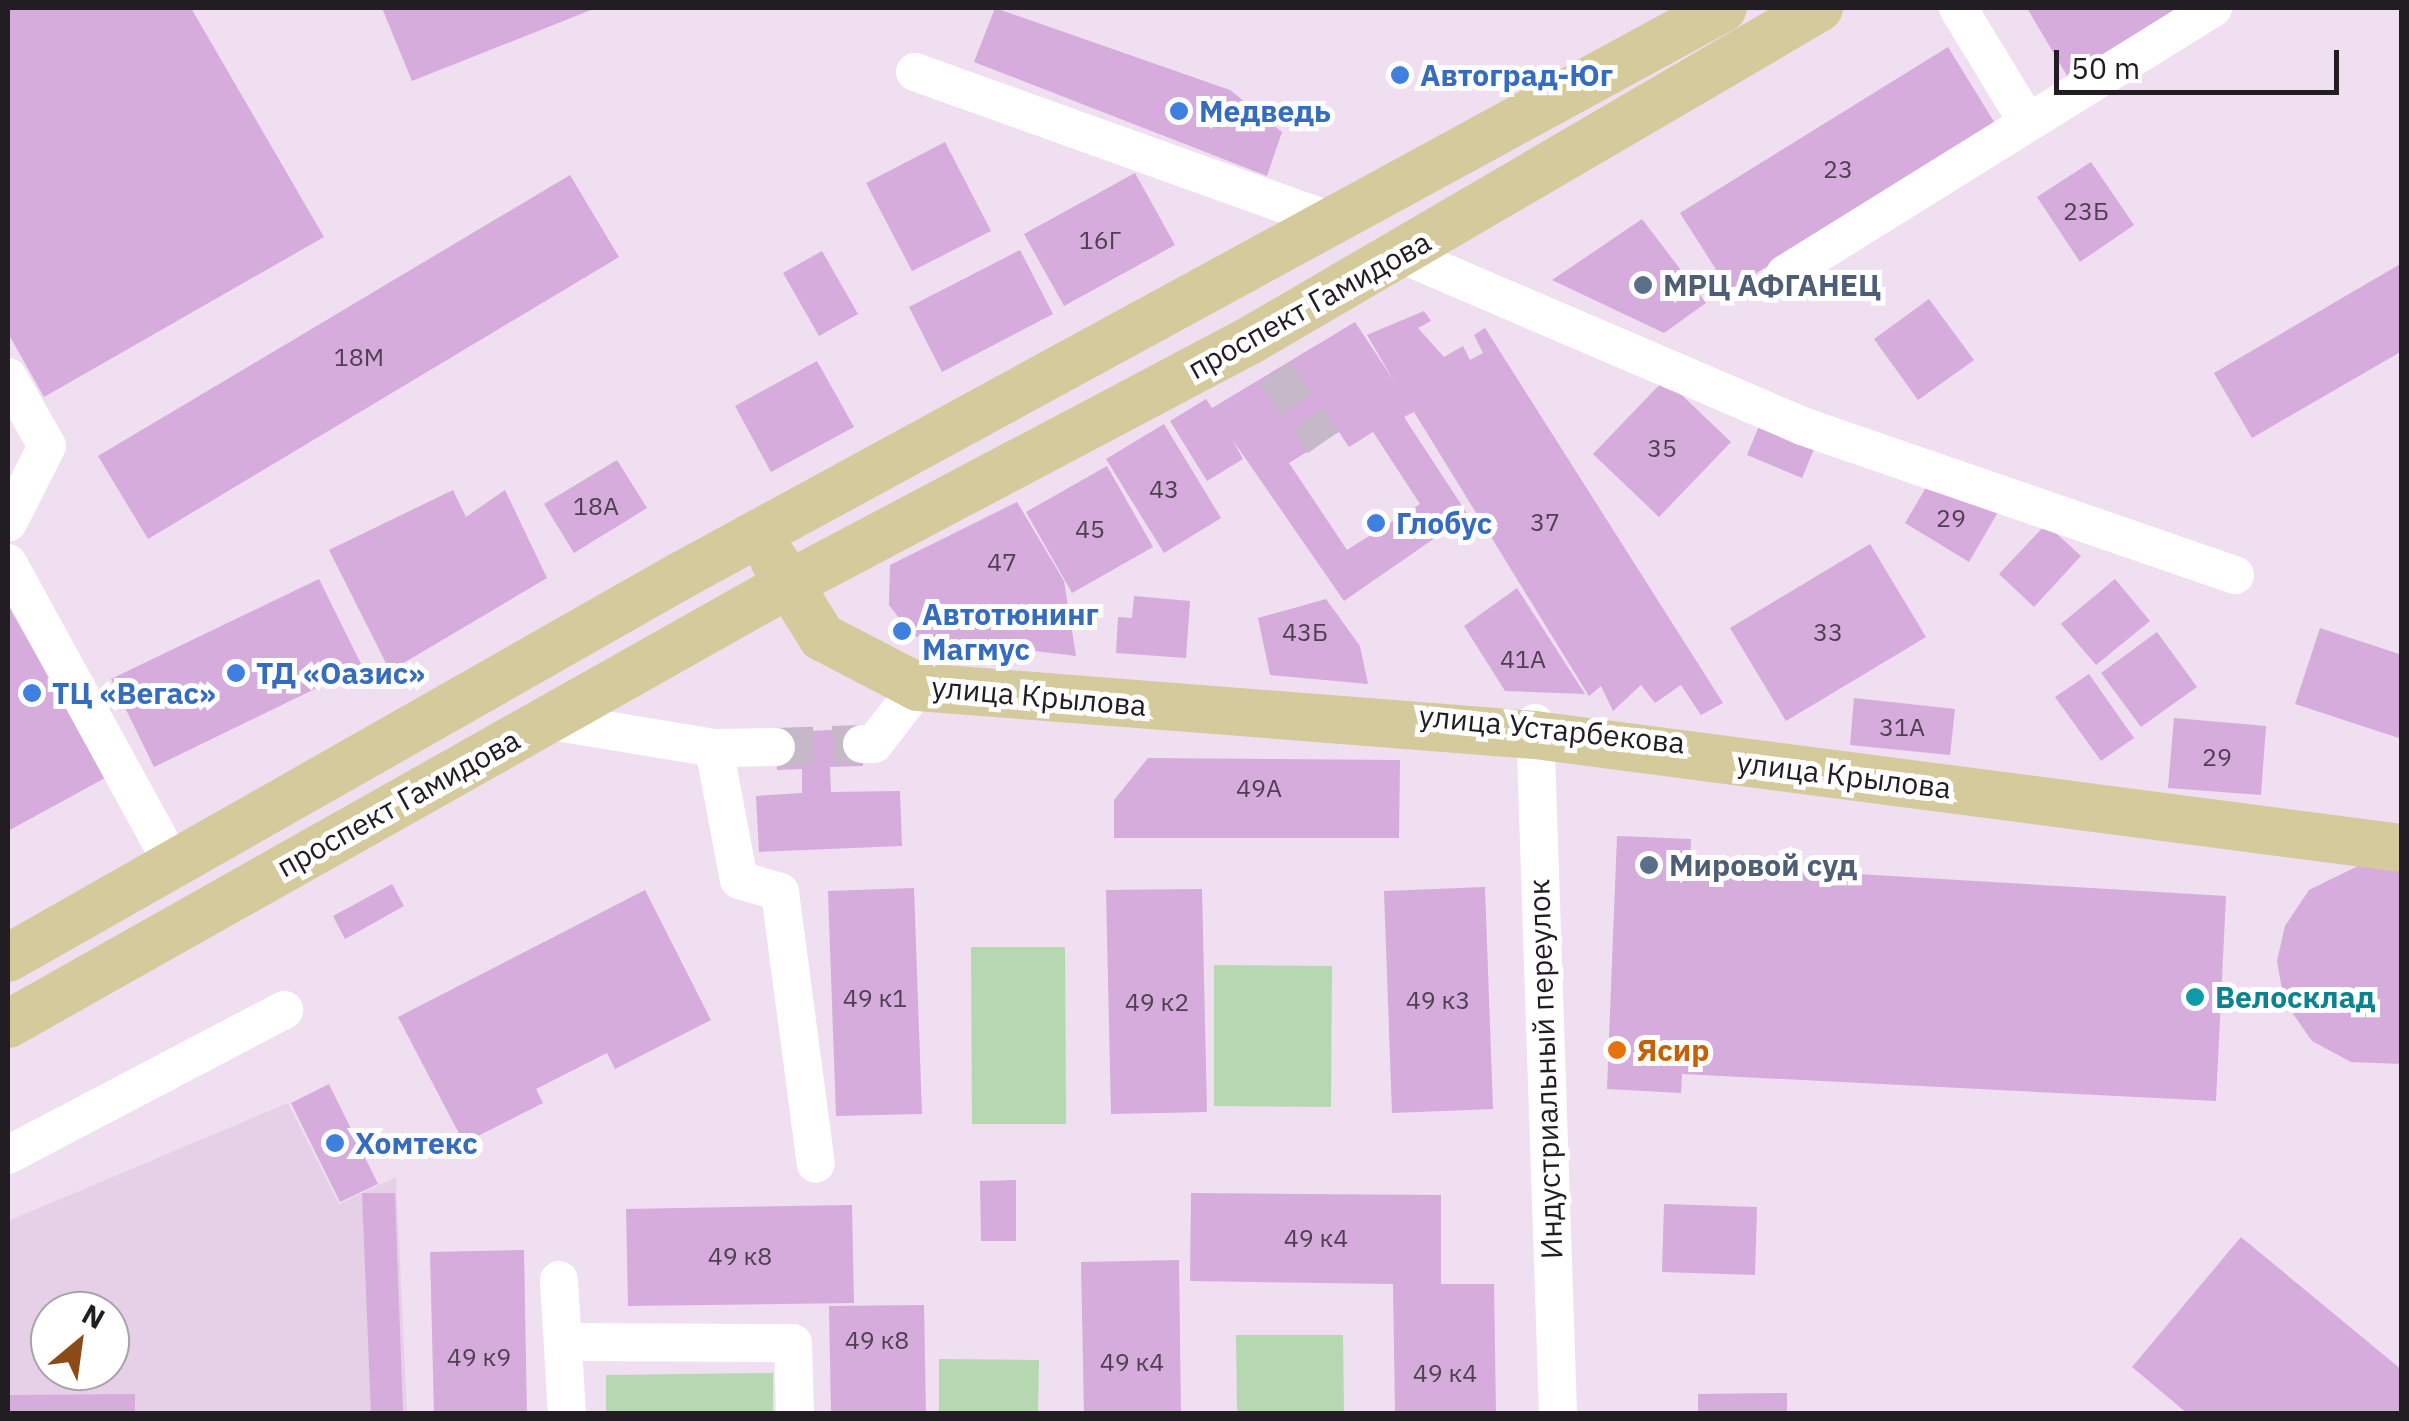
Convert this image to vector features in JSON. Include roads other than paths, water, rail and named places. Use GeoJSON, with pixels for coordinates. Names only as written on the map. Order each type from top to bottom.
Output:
{"type":"FeatureCollection","features":[{"type":"Feature","properties":{"kind":"main road","name":"проспект Гамидова"},"geometry":{"type":"LineString","coordinates":[[8,1024],[793,582],[1400,254],[1819,8]]}},
{"type":"Feature","properties":{"kind":"main road","name":"проспект Гамидова"},"geometry":{"type":"LineString","coordinates":[[8,958],[764,533],[1708,16]]}},
{"type":"Feature","properties":{"kind":"main road"},"geometry":{"type":"LineString","coordinates":[[764,533],[793,582]]}},
{"type":"Feature","properties":{"kind":"main road","name":"улица Крылова"},"geometry":{"type":"LineString","coordinates":[[793,582],[822,637],[921,682],[1535,729],[2402,848]]}},
{"type":"Feature","properties":{"kind":"main road","name":"улица Устарбекова"},"geometry":{"type":"LineString","coordinates":[[1535,729],[2402,833]]}},
{"type":"Feature","properties":{"kind":"street"},"geometry":{"type":"LineString","coordinates":[[1958,8],[2025,118]]}},
{"type":"Feature","properties":{"kind":"street"},"geometry":{"type":"LineString","coordinates":[[1785,274],[2025,118],[2214,8]]}},
{"type":"Feature","properties":{"kind":"street"},"geometry":{"type":"LineString","coordinates":[[1708,16],[1716,70]]}},
{"type":"Feature","properties":{"kind":"street"},"geometry":{"type":"LineString","coordinates":[[915,72],[1332,221]]}},
{"type":"Feature","properties":{"kind":"street"},"geometry":{"type":"LineString","coordinates":[[1400,254],[1802,426],[2235,575]]}},
{"type":"Feature","properties":{"kind":"street"},"geometry":{"type":"LineString","coordinates":[[8,377],[47,446],[8,523]]}},
{"type":"Feature","properties":{"kind":"street"},"geometry":{"type":"LineString","coordinates":[[8,563],[174,866]]}},
{"type":"Feature","properties":{"kind":"street"},"geometry":{"type":"LineString","coordinates":[[862,744],[874,744],[921,682]]}},
{"type":"Feature","properties":{"kind":"street"},"geometry":{"type":"LineString","coordinates":[[545,720],[714,748],[776,746]]}},
{"type":"Feature","properties":{"kind":"street","name":"Индустриальный переулок"},"geometry":{"type":"LineString","coordinates":[[1535,729],[1558,1414]]}},
{"type":"Feature","properties":{"kind":"street"},"geometry":{"type":"LineString","coordinates":[[714,748],[740,880],[780,892],[816,1164]]}},
{"type":"Feature","properties":{"kind":"street"},"geometry":{"type":"LineString","coordinates":[[8,1155],[284,1010]]}},
{"type":"Feature","properties":{"kind":"street"},"geometry":{"type":"LineString","coordinates":[[559,1280],[566,1414]]}},
{"type":"Feature","properties":{"kind":"street"},"geometry":{"type":"LineString","coordinates":[[565,1342],[794,1343],[795,1414]]}},
{"type":"Feature","properties":{"kind":"tunnel"},"geometry":{"type":"LineString","coordinates":[[1274,373],[1323,442]]}},
{"type":"Feature","properties":{"kind":"tunnel"},"geometry":{"type":"LineString","coordinates":[[776,747],[862,744]]}},
{"type":"Feature","properties":{"kind":"place","name":"Автоград-Юг"},"geometry":{"type":"Point","coordinates":[1400,75]}},
{"type":"Feature","properties":{"kind":"place","name":"Медведь"},"geometry":{"type":"Point","coordinates":[1179,111]}},
{"type":"Feature","properties":{"kind":"place","name":"МРЦ АФГАНЕЦ"},"geometry":{"type":"Point","coordinates":[1643,285]}},
{"type":"Feature","properties":{"kind":"place","name":"Глобус"},"geometry":{"type":"Point","coordinates":[1376,523]}},
{"type":"Feature","properties":{"kind":"place","name":"Автотюнинг Магмус"},"geometry":{"type":"Point","coordinates":[902,631]}},
{"type":"Feature","properties":{"kind":"place","name":"ТД «Оазис»"},"geometry":{"type":"Point","coordinates":[236,673]}},
{"type":"Feature","properties":{"kind":"place","name":"ТЦ «Вегас»"},"geometry":{"type":"Point","coordinates":[32,693]}},
{"type":"Feature","properties":{"kind":"place","name":"Мировой суд"},"geometry":{"type":"Point","coordinates":[1649,865]}},
{"type":"Feature","properties":{"kind":"place","name":"Велосклад"},"geometry":{"type":"Point","coordinates":[2195,997]}},
{"type":"Feature","properties":{"kind":"place","name":"Ясир"},"geometry":{"type":"Point","coordinates":[1617,1050]}},
{"type":"Feature","properties":{"kind":"place","name":"Хомтекс"},"geometry":{"type":"Point","coordinates":[335,1143]}}]}
